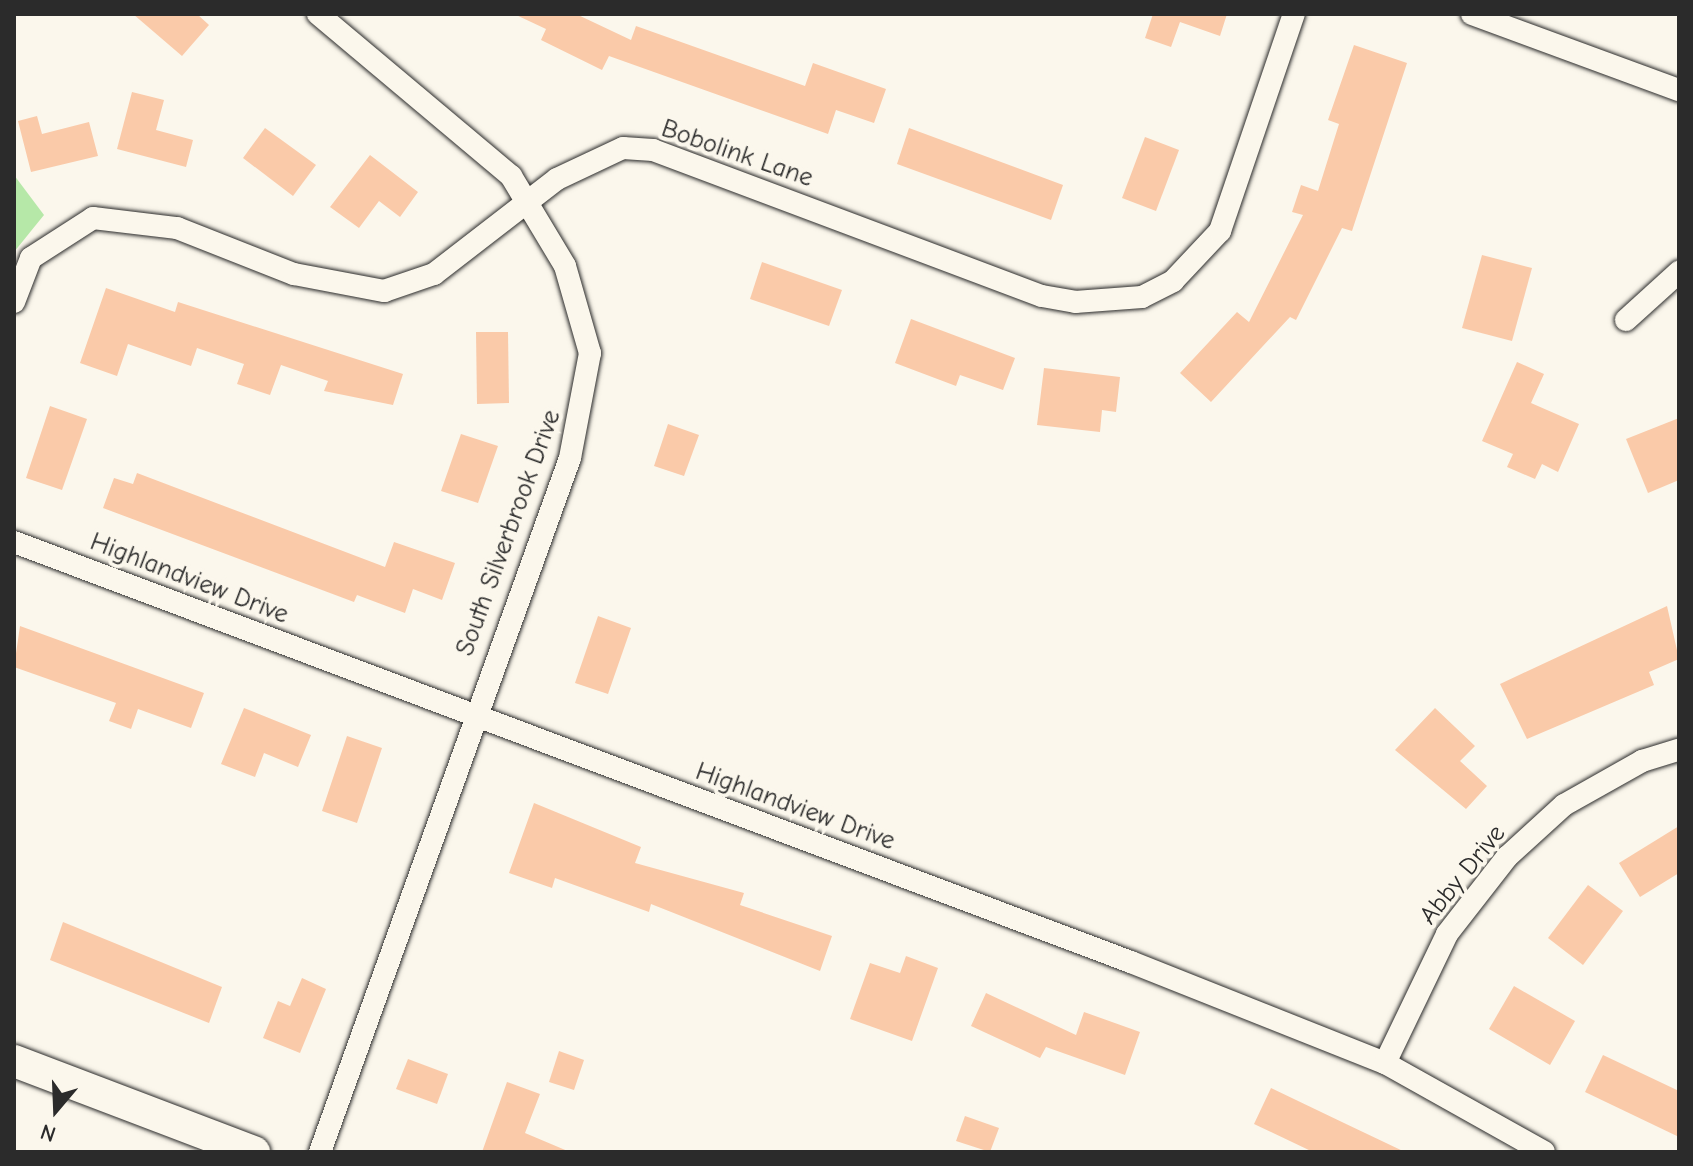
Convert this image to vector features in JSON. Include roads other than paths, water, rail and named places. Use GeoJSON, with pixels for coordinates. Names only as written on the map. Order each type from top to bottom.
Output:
{"type":"FeatureCollection","features":[{"type":"Feature","properties":{"kind":"street","name":"South Silverbrook Drive"},"geometry":{"type":"LineString","coordinates":[[318,14],[511,176],[531,202],[581,306],[587,396],[320,1152]]}},
{"type":"Feature","properties":{"kind":"street","name":"Bobolink Lane"},"geometry":{"type":"LineString","coordinates":[[14,302],[31,258],[93,218],[177,228],[324,283],[384,291],[434,274],[597,155],[653,150],[1042,296],[1086,303],[1142,297],[1173,281],[1220,231],[1294,14]]}},
{"type":"Feature","properties":{"kind":"street"},"geometry":{"type":"LineString","coordinates":[[1472,14],[1679,90]]}},
{"type":"Feature","properties":{"kind":"street"},"geometry":{"type":"LineString","coordinates":[[1626,320],[1679,272]]}},
{"type":"Feature","properties":{"kind":"street","name":"Highlandview Drive"},"geometry":{"type":"LineString","coordinates":[[14,542],[1385,1063],[1544,1152]]}},
{"type":"Feature","properties":{"kind":"street","name":"Abby Drive"},"geometry":{"type":"LineString","coordinates":[[1385,1063],[1447,934],[1507,857],[1564,805],[1642,761],[1679,750]]}},
{"type":"Feature","properties":{"kind":"street"},"geometry":{"type":"LineString","coordinates":[[14,1061],[254,1152]]}}]}
